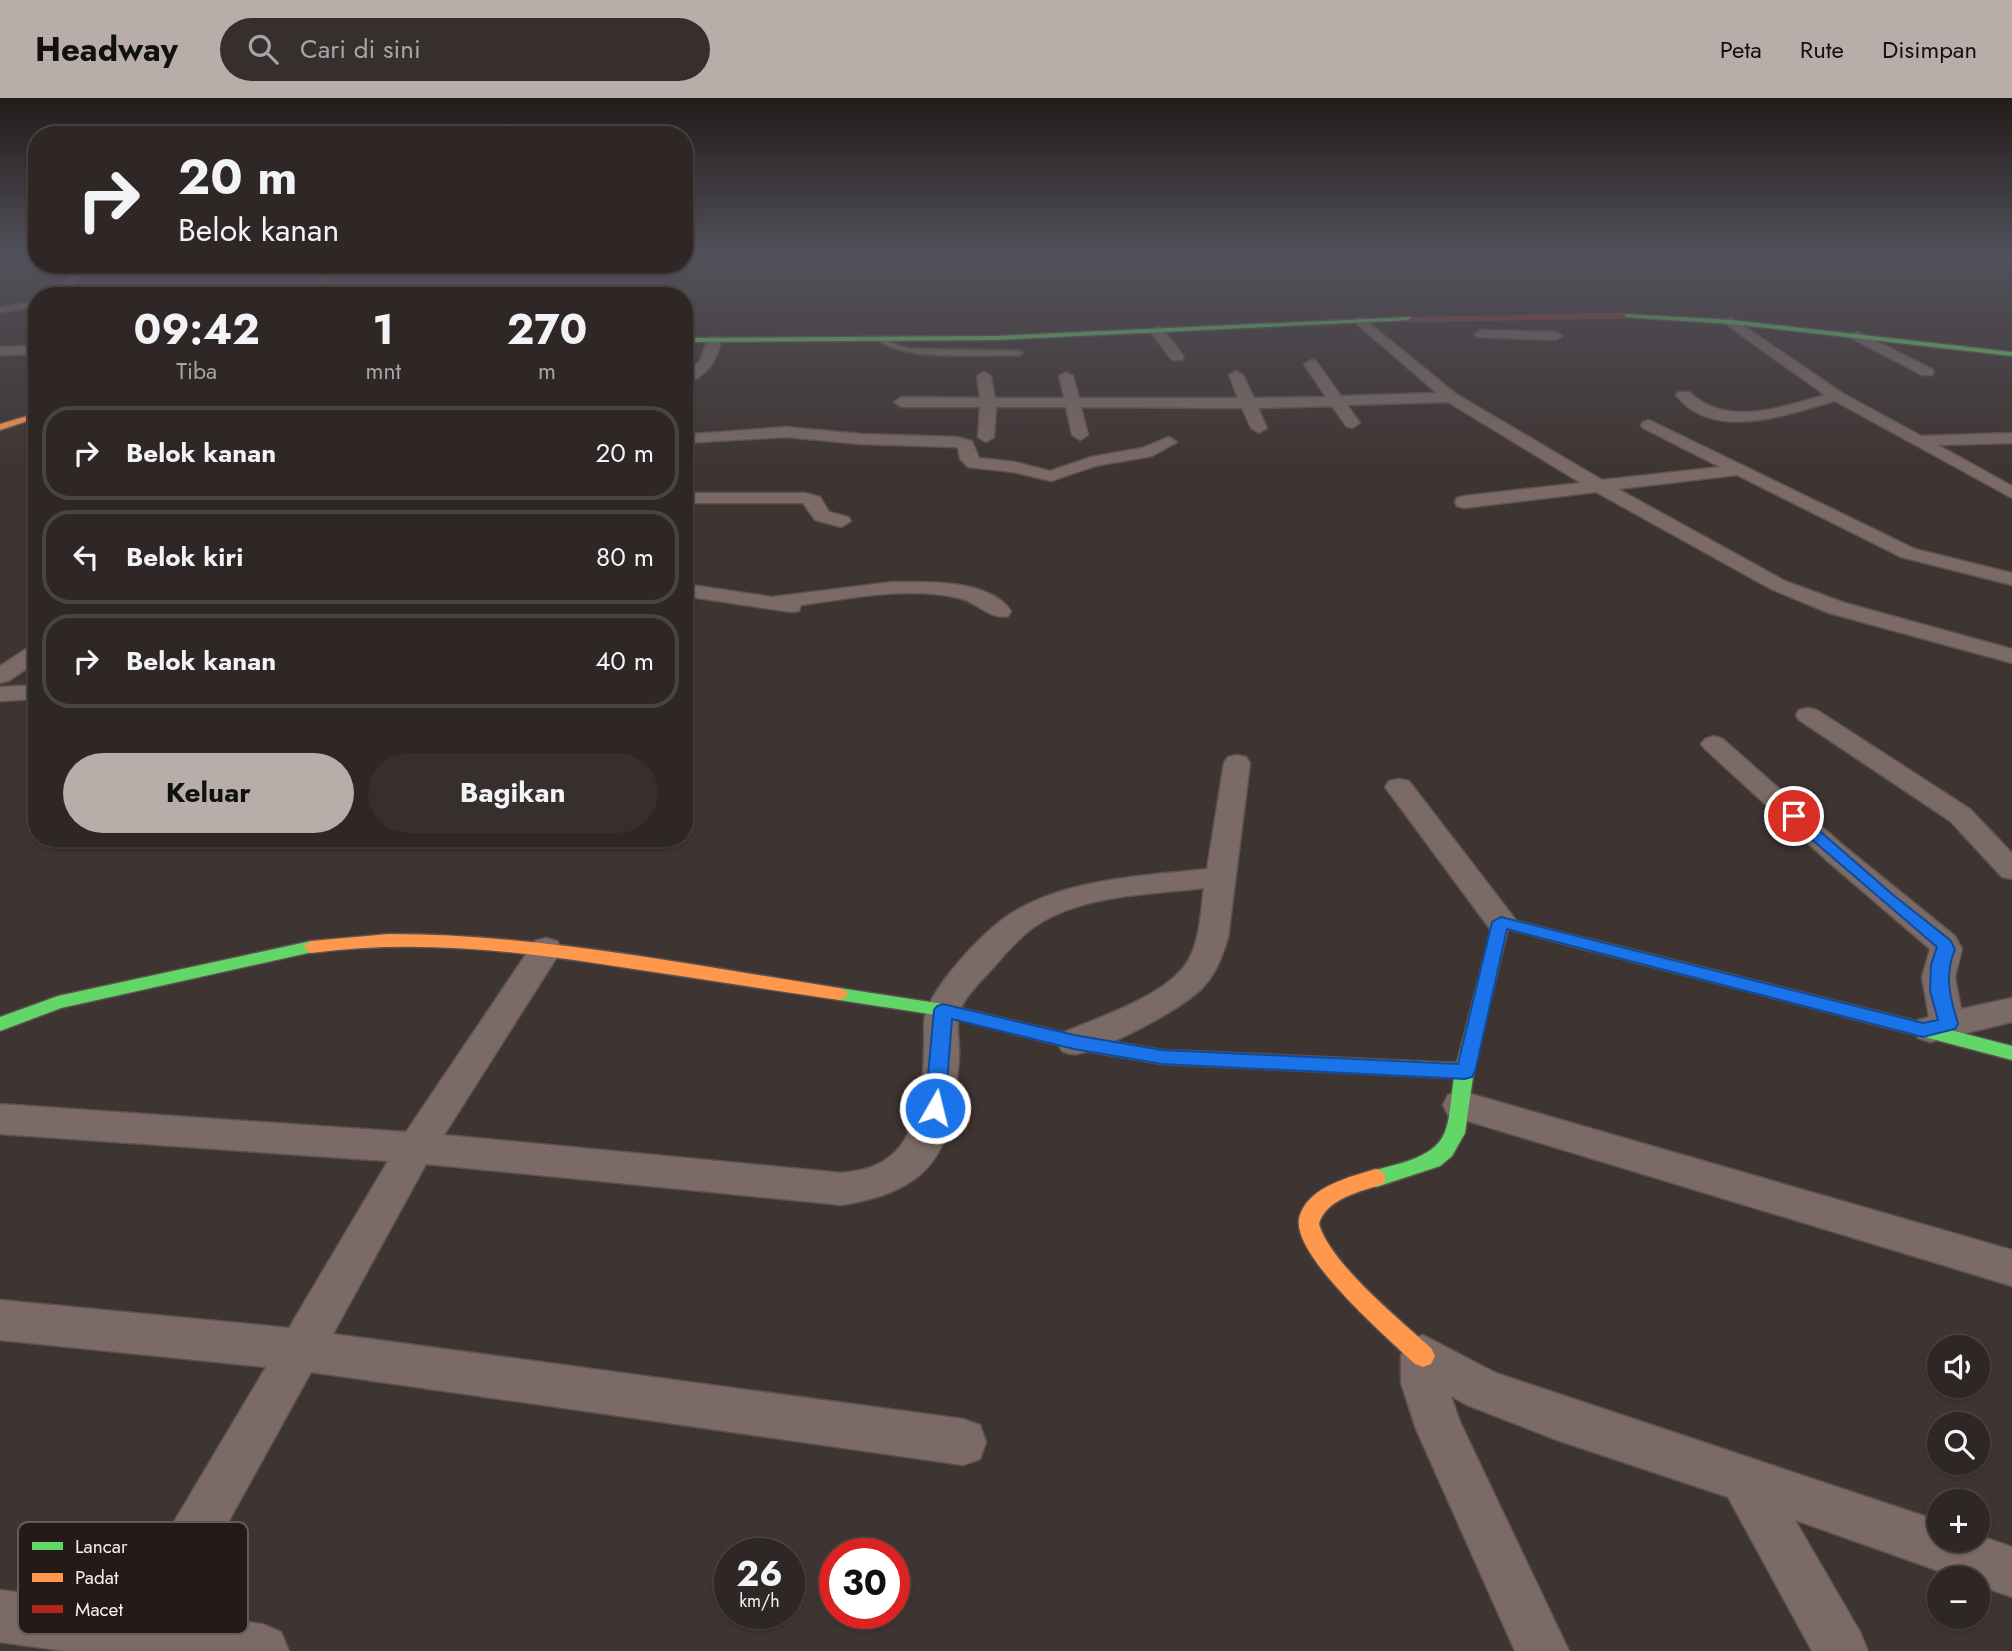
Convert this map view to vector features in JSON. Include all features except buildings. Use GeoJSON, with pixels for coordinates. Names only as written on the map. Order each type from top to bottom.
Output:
{"type":"FeatureCollection","features":[{"type":"Feature","properties":{"kind":"street"},"geometry":{"type":"LineString","coordinates":[[693,340],[1008,338],[1215,328]]}},
{"type":"Feature","properties":{"kind":"street"},"geometry":{"type":"LineString","coordinates":[[1371,328],[1451,397],[1599,486],[1727,558],[1804,596],[1837,608],[2012,656]]}},
{"type":"Feature","properties":{"kind":"street"},"geometry":{"type":"LineString","coordinates":[[1507,328],[1511,334]]}},
{"type":"Feature","properties":{"kind":"street"},"geometry":{"type":"LineString","coordinates":[[1741,328],[1837,396],[2012,493]]}},
{"type":"Feature","properties":{"kind":"street"},"geometry":{"type":"LineString","coordinates":[[1790,328],[2012,354]]}},
{"type":"Feature","properties":{"kind":"street"},"geometry":{"type":"LineString","coordinates":[[1157,331],[1177,358]]}},
{"type":"Feature","properties":{"kind":"street"},"geometry":{"type":"LineString","coordinates":[[1482,334],[1555,336]]}},
{"type":"Feature","properties":{"kind":"street"},"geometry":{"type":"LineString","coordinates":[[1858,336],[1927,372]]}},
{"type":"Feature","properties":{"kind":"street"},"geometry":{"type":"LineString","coordinates":[[693,374],[705,366],[714,341]]}},
{"type":"Feature","properties":{"kind":"street"},"geometry":{"type":"LineString","coordinates":[[0,351],[28,350]]}},
{"type":"Feature","properties":{"kind":"street"},"geometry":{"type":"LineString","coordinates":[[1311,364],[1352,423]]}},
{"type":"Feature","properties":{"kind":"street"},"geometry":{"type":"LineString","coordinates":[[984,376],[988,402],[986,437]]}},
{"type":"Feature","properties":{"kind":"street"},"geometry":{"type":"LineString","coordinates":[[1066,376],[1080,435]]}},
{"type":"Feature","properties":{"kind":"street"},"geometry":{"type":"LineString","coordinates":[[1236,376],[1259,428]]}},
{"type":"Feature","properties":{"kind":"street"},"geometry":{"type":"LineString","coordinates":[[1684,395],[1692,404],[1704,410],[1742,419],[1837,396]]}},
{"type":"Feature","properties":{"kind":"street"},"geometry":{"type":"LineString","coordinates":[[901,402],[1072,403],[1166,419],[1250,403],[1451,397]]}},
{"type":"Feature","properties":{"kind":"street"},"geometry":{"type":"LineString","coordinates":[[0,427],[28,418]]}},
{"type":"Feature","properties":{"kind":"street"},"geometry":{"type":"LineString","coordinates":[[693,439],[786,432],[861,439],[957,442],[966,445],[969,459],[974,463],[1015,467],[1048,476],[1091,462],[1146,453],[1166,419]]}},
{"type":"Feature","properties":{"kind":"street"},"geometry":{"type":"LineString","coordinates":[[1649,425],[1908,553],[2012,579]]}},
{"type":"Feature","properties":{"kind":"street"},"geometry":{"type":"LineString","coordinates":[[1917,441],[2012,438]]}},
{"type":"Feature","properties":{"kind":"street"},"geometry":{"type":"LineString","coordinates":[[1464,502],[1736,470]]}},
{"type":"Feature","properties":{"kind":"street"},"geometry":{"type":"LineString","coordinates":[[693,498],[808,498],[813,501],[822,516],[841,521]]}},
{"type":"Feature","properties":{"kind":"street"},"geometry":{"type":"LineString","coordinates":[[772,603],[875,590],[924,587],[983,596],[1000,611]]}},
{"type":"Feature","properties":{"kind":"street"},"geometry":{"type":"LineString","coordinates":[[693,591],[830,612]]}},
{"type":"Feature","properties":{"kind":"street"},"geometry":{"type":"LineString","coordinates":[[0,676],[28,659]]}},
{"type":"Feature","properties":{"kind":"street"},"geometry":{"type":"LineString","coordinates":[[0,694],[28,692]]}},
{"type":"Feature","properties":{"kind":"street"},"geometry":{"type":"LineString","coordinates":[[1808,715],[1960,815],[2012,870]]}},
{"type":"Feature","properties":{"kind":"street"},"geometry":{"type":"LineString","coordinates":[[1714,744],[1833,852],[1944,944],[1947,949],[1940,965],[1936,1027]]}},
{"type":"Feature","properties":{"kind":"street"},"geometry":{"type":"LineString","coordinates":[[1074,1042],[1172,996],[1192,980],[1204,962],[1212,938],[1237,763]]}},
{"type":"Feature","properties":{"kind":"street"},"geometry":{"type":"LineString","coordinates":[[1399,787],[1501,922],[1936,1027],[2012,1053]]}},
{"type":"Feature","properties":{"kind":"street"},"geometry":{"type":"LineString","coordinates":[[0,1119],[416,1148],[842,1189],[865,1187],[895,1174],[923,1148],[932,1124],[938,1092],[943,1010],[976,967],[1018,923],[1036,912],[1083,896],[1221,877]]}},
{"type":"Feature","properties":{"kind":"street"},"geometry":{"type":"LineString","coordinates":[[1501,922],[1463,1088],[1457,1129],[1437,1158],[1411,1169],[1345,1187],[1322,1200],[1310,1220],[1310,1236],[1315,1245],[1355,1291],[1423,1356],[1483,1390],[2012,1572]]}},
{"type":"Feature","properties":{"kind":"street"},"geometry":{"type":"LineString","coordinates":[[0,1024],[58,1002],[340,942],[468,940],[546,949],[943,1010],[1074,1042],[1162,1057],[1463,1088],[2012,1268]]}},
{"type":"Feature","properties":{"kind":"street"},"geometry":{"type":"LineString","coordinates":[[202,1522],[416,1148],[546,949]]}},
{"type":"Feature","properties":{"kind":"street"},"geometry":{"type":"LineString","coordinates":[[1936,1027],[2012,1010]]}},
{"type":"Feature","properties":{"kind":"street"},"geometry":{"type":"LineString","coordinates":[[0,1320],[300,1350],[963,1442]]}},
{"type":"Feature","properties":{"kind":"street"},"geometry":{"type":"LineString","coordinates":[[1423,1356],[1424,1383],[1439,1429],[1542,1651]]}},
{"type":"Feature","properties":{"kind":"street"},"geometry":{"type":"LineString","coordinates":[[1744,1478],[1841,1651]]}},
{"type":"Feature","properties":{"kind":"street"},"geometry":{"type":"LineString","coordinates":[[0,1616],[18,1620]]}},
{"type":"Feature","properties":{"kind":"street"},"geometry":{"type":"LineString","coordinates":[[92,1634],[133,1642],[262,1651]]}},
{"type":"Feature","properties":{"kind":"lane"},"geometry":{"type":"LineString","coordinates":[[1008,338],[1019,353],[1023,366]]}},
{"type":"Feature","properties":{"kind":"lane"},"geometry":{"type":"LineString","coordinates":[[882,340],[908,351],[1019,353]]}},
{"type":"Feature","properties":{"kind":"traffic: fast"},"geometry":{"type":"LineString","coordinates":[[693,340],[995,338],[1203,328]]}},
{"type":"Feature","properties":{"kind":"traffic: fast"},"geometry":{"type":"LineString","coordinates":[[1789,328],[2012,354]]}},
{"type":"Feature","properties":{"kind":"traffic: fast"},"geometry":{"type":"LineString","coordinates":[[1376,1178],[1433,1160],[1445,1150],[1455,1133],[1466,1063],[1501,922],[1590,945]]}},
{"type":"Feature","properties":{"kind":"traffic: fast"},"geometry":{"type":"LineString","coordinates":[[0,1024],[58,1002],[311,947]]}},
{"type":"Feature","properties":{"kind":"traffic: fast"},"geometry":{"type":"LineString","coordinates":[[839,994],[943,1010],[1074,1042],[1162,1057],[1465,1071]]}},
{"type":"Feature","properties":{"kind":"traffic: fast"},"geometry":{"type":"LineString","coordinates":[[1908,1026],[2012,1053]]}},
{"type":"Feature","properties":{"kind":"traffic: slow"},"geometry":{"type":"LineString","coordinates":[[0,427],[28,418]]}},
{"type":"Feature","properties":{"kind":"traffic: slow"},"geometry":{"type":"LineString","coordinates":[[311,947],[389,939],[467,941],[546,950],[839,994]]}},
{"type":"Feature","properties":{"kind":"traffic: slow"},"geometry":{"type":"LineString","coordinates":[[1376,1178],[1346,1188],[1316,1207],[1308,1224],[1311,1237],[1337,1272],[1423,1356]]}},
{"type":"Feature","properties":{"kind":"traffic: jam"},"geometry":{"type":"LineString","coordinates":[[1590,945],[1908,1026]]}},
{"type":"Feature","properties":{"kind":"route"},"geometry":{"type":"LineString","coordinates":[[935,1108],[943,1010],[1074,1042],[1162,1057],[1465,1072],[1501,922],[1923,1030],[1948,1024],[1939,991],[1940,965],[1947,949],[1944,944],[1794,816]]}}]}
